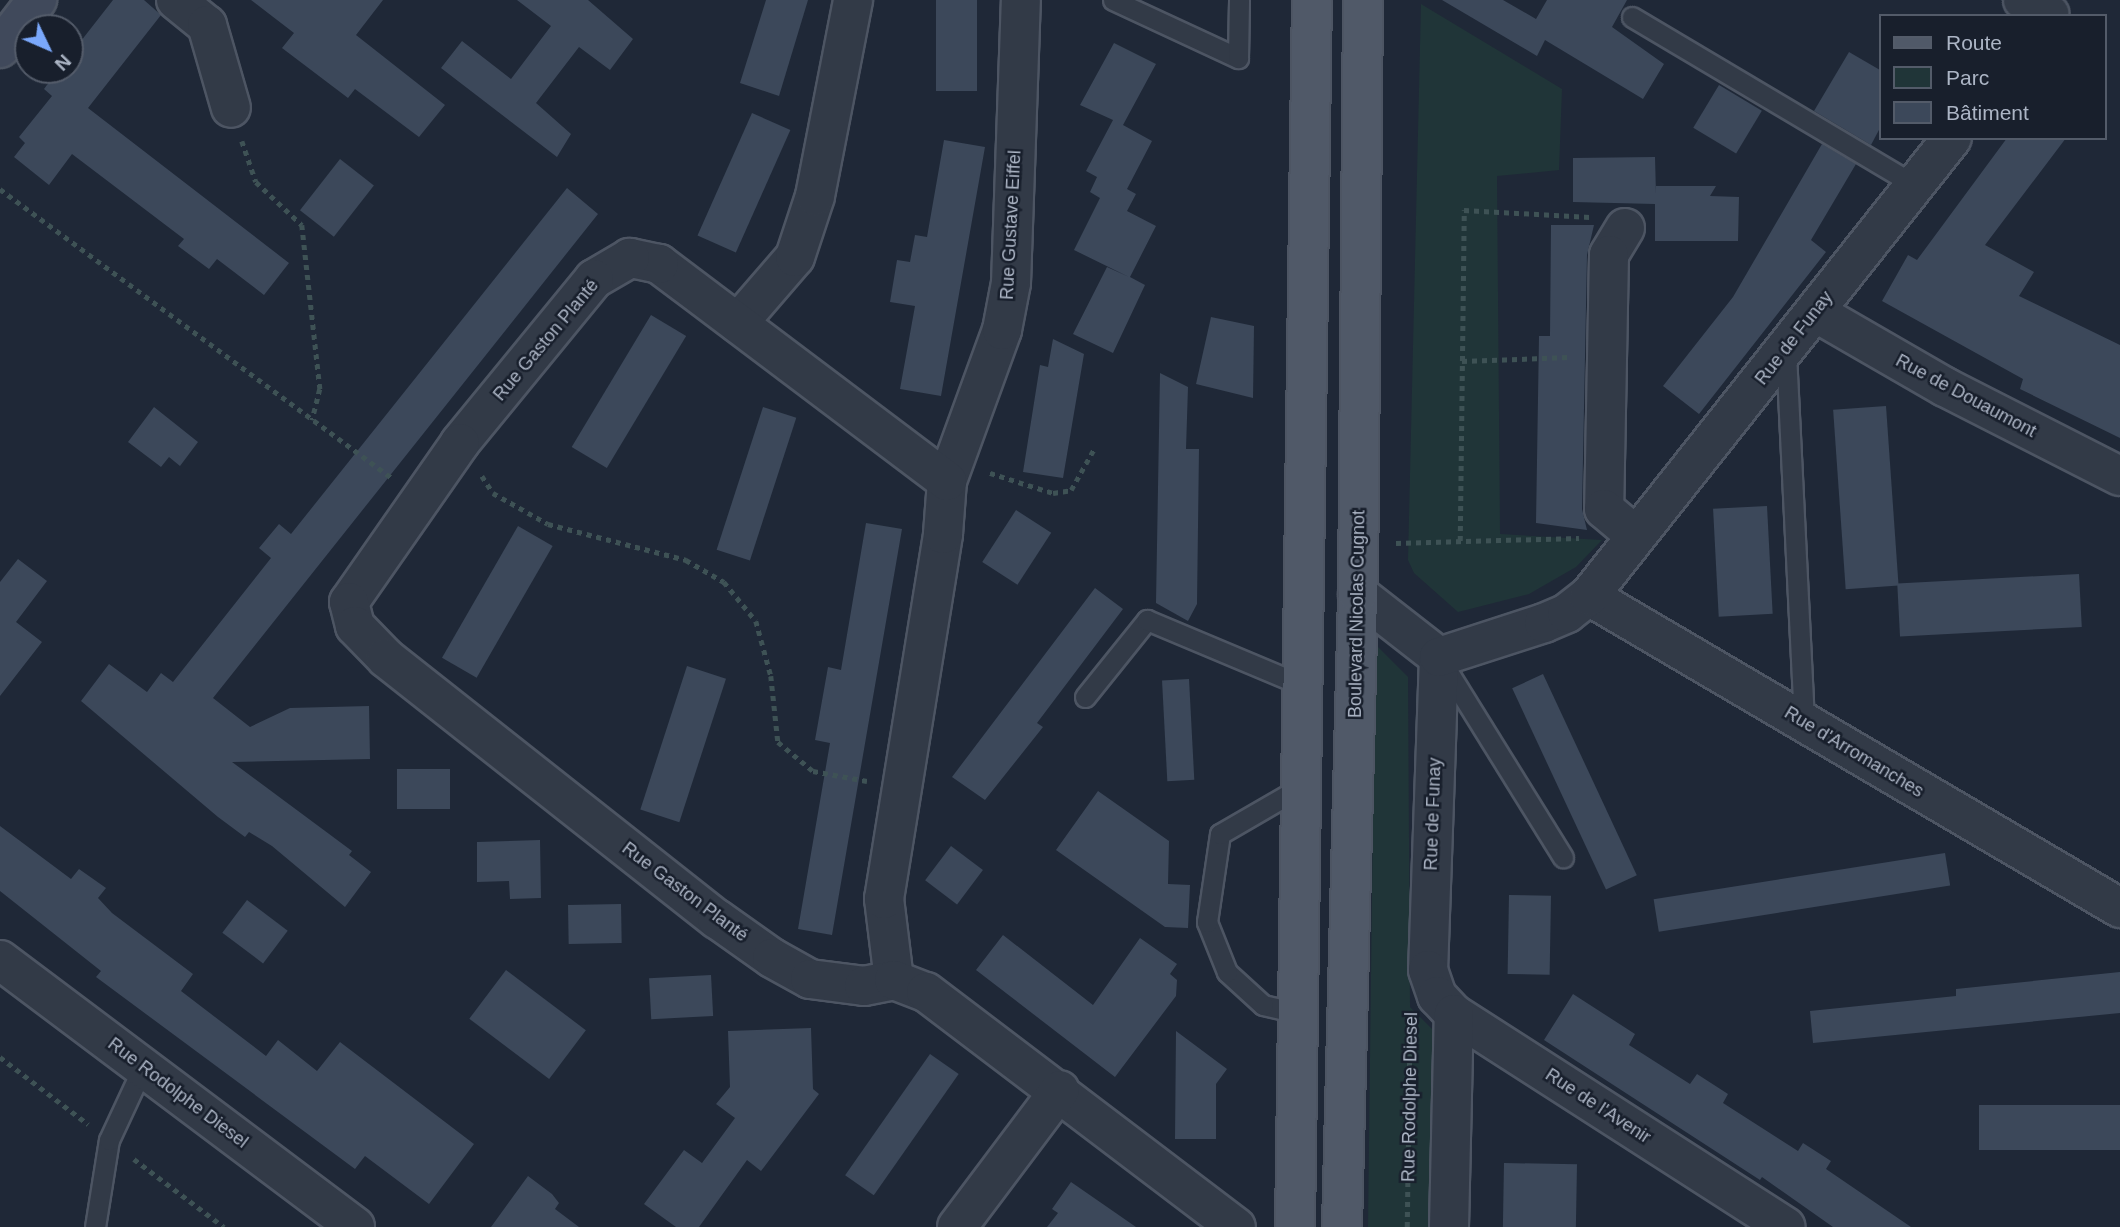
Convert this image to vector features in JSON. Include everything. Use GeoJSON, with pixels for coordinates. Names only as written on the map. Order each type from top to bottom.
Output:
{"type":"FeatureCollection","features":[{"type":"Feature","properties":{"kind":"main road","name":"Boulevard Nicolas Cugnot"},"geometry":{"type":"LineString","coordinates":[[1342,1227],[1358,594],[1363,0]]}},
{"type":"Feature","properties":{"kind":"main road"},"geometry":{"type":"LineString","coordinates":[[1294,1227],[1302,685],[1306,3]]}},
{"type":"Feature","properties":{"kind":"street"},"geometry":{"type":"LineString","coordinates":[[0,48],[37,0]]}},
{"type":"Feature","properties":{"kind":"street"},"geometry":{"type":"LineString","coordinates":[[176,0],[207,25],[231,108]]}},
{"type":"Feature","properties":{"kind":"street"},"geometry":{"type":"LineString","coordinates":[[738,323],[795,257],[815,195],[853,0]]}},
{"type":"Feature","properties":{"kind":"street","name":"Rue Gustave Eiffel"},"geometry":{"type":"LineString","coordinates":[[952,471],[1002,330],[1011,283],[1021,0]]}},
{"type":"Feature","properties":{"kind":"street","name":"Rue de Funay"},"geometry":{"type":"LineString","coordinates":[[1428,970],[1439,657],[1544,623],[1567,613],[1588,596],[1950,140]]}},
{"type":"Feature","properties":{"kind":"street"},"geometry":{"type":"LineString","coordinates":[[1625,228],[1609,255],[1604,509],[1636,536]]}},
{"type":"Feature","properties":{"kind":"street","name":"Rue Gaston Planté"},"geometry":{"type":"LineString","coordinates":[[952,471],[738,323],[659,264],[630,258],[594,279],[460,443],[349,602],[355,626],[386,658],[717,919],[772,958],[810,979],[864,986],[894,980],[926,992],[1060,1090],[1236,1227]]}},
{"type":"Feature","properties":{"kind":"street","name":"Rue de Douaumont"},"geometry":{"type":"LineString","coordinates":[[1815,312],[1945,387],[2120,476]]}},
{"type":"Feature","properties":{"kind":"street"},"geometry":{"type":"LineString","coordinates":[[894,980],[884,899],[952,471]]}},
{"type":"Feature","properties":{"kind":"street"},"geometry":{"type":"LineString","coordinates":[[1358,594],[1439,657]]}},
{"type":"Feature","properties":{"kind":"street","name":"Rue d'Arromanches"},"geometry":{"type":"LineString","coordinates":[[1588,596],[2120,908]]}},
{"type":"Feature","properties":{"kind":"street","name":"Rue Rodolphe Diesel"},"geometry":{"type":"LineString","coordinates":[[0,960],[355,1227]]}},
{"type":"Feature","properties":{"kind":"street","name":"Rue de l'Avenir"},"geometry":{"type":"LineString","coordinates":[[1428,970],[1437,996],[1454,1014],[1786,1227]]}},
{"type":"Feature","properties":{"kind":"street"},"geometry":{"type":"LineString","coordinates":[[1449,1227],[1454,1014]]}},
{"type":"Feature","properties":{"kind":"street"},"geometry":{"type":"LineString","coordinates":[[957,1227],[1060,1090]]}},
{"type":"Feature","properties":{"kind":"lane"},"geometry":{"type":"LineString","coordinates":[[1113,0],[1238,58],[1239,0]]}},
{"type":"Feature","properties":{"kind":"lane"},"geometry":{"type":"LineString","coordinates":[[1632,17],[1915,185]]}},
{"type":"Feature","properties":{"kind":"lane"},"geometry":{"type":"LineString","coordinates":[[1786,348],[1804,722]]}},
{"type":"Feature","properties":{"kind":"lane"},"geometry":{"type":"LineString","coordinates":[[1085,696],[1147,620],[1302,685]]}},
{"type":"Feature","properties":{"kind":"lane"},"geometry":{"type":"LineString","coordinates":[[1439,657],[1563,857]]}},
{"type":"Feature","properties":{"kind":"lane"},"geometry":{"type":"LineString","coordinates":[[1297,1013],[1263,1005],[1227,972],[1207,922],[1220,834],[1301,787]]}},
{"type":"Feature","properties":{"kind":"lane"},"geometry":{"type":"LineString","coordinates":[[95,1227],[109,1140],[143,1068]]}},
{"type":"Feature","properties":{"kind":"path"},"geometry":{"type":"LineString","coordinates":[[231,108],[256,182],[302,225],[320,389],[312,420]]}},
{"type":"Feature","properties":{"kind":"path"},"geometry":{"type":"LineString","coordinates":[[0,189],[312,420],[423,496]]}},
{"type":"Feature","properties":{"kind":"path"},"geometry":{"type":"LineString","coordinates":[[1460,541],[1464,210],[1612,218],[1625,228]]}},
{"type":"Feature","properties":{"kind":"path"},"geometry":{"type":"LineString","coordinates":[[1462,361],[1607,356]]}},
{"type":"Feature","properties":{"kind":"path"},"geometry":{"type":"LineString","coordinates":[[460,443],[493,493],[548,524],[686,560],[724,582],[756,621],[771,676],[778,742],[813,771],[856,777],[900,794]]}},
{"type":"Feature","properties":{"kind":"path"},"geometry":{"type":"LineString","coordinates":[[952,471],[1053,493],[1071,490],[1094,449]]}},
{"type":"Feature","properties":{"kind":"path"},"geometry":{"type":"LineString","coordinates":[[1358,544],[1636,536]]}},
{"type":"Feature","properties":{"kind":"path","name":"Rue Rodolphe Diesel"},"geometry":{"type":"LineString","coordinates":[[1407,1227],[1410,1020]]}},
{"type":"Feature","properties":{"kind":"green space"},"geometry":{"type":"Polygon","coordinates":[[[1421,4],[1562,89],[1559,170],[1497,176],[1500,534],[1602,540],[1576,567],[1529,594],[1458,612],[1414,573],[1408,560],[1421,4]]]}},
{"type":"Feature","properties":{"kind":"green space"},"geometry":{"type":"Polygon","coordinates":[[[1375,644],[1408,677],[1410,1007],[1436,1033],[1430,1227],[1368,1227],[1375,644]]]}},
{"type":"Feature","properties":{"kind":"building"},"geometry":{"type":"Polygon","coordinates":[[[113,0],[144,0],[161,15],[88,108],[289,263],[264,295],[217,259],[209,269],[178,246],[184,239],[72,154],[49,185],[14,157],[25,143],[19,137],[52,96],[44,89],[48,84],[84,84],[84,37],[113,0]]]}},
{"type":"Feature","properties":{"kind":"building"},"geometry":{"type":"Polygon","coordinates":[[[251,0],[383,0],[356,35],[445,105],[419,137],[355,89],[348,98],[282,48],[294,33],[251,0]]]}},
{"type":"Feature","properties":{"kind":"building"},"geometry":{"type":"Polygon","coordinates":[[[517,0],[588,0],[633,39],[610,70],[579,47],[536,103],[571,134],[557,157],[441,68],[462,41],[511,79],[551,26],[517,0]]]}},
{"type":"Feature","properties":{"kind":"building"},"geometry":{"type":"Polygon","coordinates":[[[766,0],[808,0],[779,96],[740,83],[766,0]]]}},
{"type":"Feature","properties":{"kind":"building"},"geometry":{"type":"Polygon","coordinates":[[[936,0],[977,0],[977,91],[936,91],[936,0]]]}},
{"type":"Feature","properties":{"kind":"building"},"geometry":{"type":"Polygon","coordinates":[[[1442,0],[1503,0],[1536,19],[1547,0],[1627,0],[1612,27],[1664,64],[1643,99],[1545,40],[1537,56],[1442,0]]]}},
{"type":"Feature","properties":{"kind":"building"},"geometry":{"type":"Polygon","coordinates":[[[1114,43],[1156,64],[1123,125],[1152,141],[1127,189],[1136,194],[1127,211],[1156,226],[1130,277],[1145,285],[1113,353],[1073,334],[1107,267],[1129,277],[1074,250],[1100,198],[1090,192],[1097,177],[1086,171],[1113,120],[1080,105],[1114,43]]]}},
{"type":"Feature","properties":{"kind":"building"},"geometry":{"type":"Polygon","coordinates":[[[1849,52],[1878,69],[1878,132],[1871,145],[1814,111],[1849,52]]]}},
{"type":"Feature","properties":{"kind":"building"},"geometry":{"type":"Polygon","coordinates":[[[1719,85],[1762,111],[1736,154],[1693,128],[1719,85]]]}},
{"type":"Feature","properties":{"kind":"building"},"geometry":{"type":"Polygon","coordinates":[[[752,113],[790,130],[736,252],[697,235],[752,113]]]}},
{"type":"Feature","properties":{"kind":"building"},"geometry":{"type":"Polygon","coordinates":[[[944,140],[985,147],[941,396],[900,389],[915,306],[890,302],[897,260],[910,262],[915,235],[927,237],[944,140]]]}},
{"type":"Feature","properties":{"kind":"building"},"geometry":{"type":"Polygon","coordinates":[[[2006,140],[2064,140],[1985,245],[2034,272],[2019,296],[2120,345],[2120,438],[2020,389],[2023,379],[1882,301],[1908,255],[1917,260],[2006,140]]]}},
{"type":"Feature","properties":{"kind":"building"},"geometry":{"type":"Polygon","coordinates":[[[1822,144],[1856,164],[1811,240],[1826,252],[1699,414],[1663,386],[1733,297],[1822,144]]]}},
{"type":"Feature","properties":{"kind":"building"},"geometry":{"type":"Polygon","coordinates":[[[1655,157],[1656,194],[1656,186],[1716,186],[1710,196],[1739,197],[1738,241],[1655,241],[1655,204],[1573,202],[1573,158],[1655,157]]]}},
{"type":"Feature","properties":{"kind":"building"},"geometry":{"type":"Polygon","coordinates":[[[340,159],[374,185],[334,237],[300,210],[340,159]]]}},
{"type":"Feature","properties":{"kind":"building"},"geometry":{"type":"Polygon","coordinates":[[[567,188],[598,214],[213,698],[250,727],[290,708],[369,706],[370,759],[232,762],[352,851],[349,855],[371,872],[345,907],[272,846],[249,832],[245,837],[218,817],[81,701],[109,664],[147,692],[161,673],[173,682],[271,558],[259,548],[279,524],[291,534],[567,188]]]}},
{"type":"Feature","properties":{"kind":"building"},"geometry":{"type":"Polygon","coordinates":[[[1551,225],[1594,225],[1587,255],[1582,509],[1587,530],[1536,523],[1539,336],[1550,336],[1551,225]]]}},
{"type":"Feature","properties":{"kind":"building"},"geometry":{"type":"Polygon","coordinates":[[[651,315],[686,336],[607,468],[572,447],[651,315]]]}},
{"type":"Feature","properties":{"kind":"building"},"geometry":{"type":"Polygon","coordinates":[[[1211,317],[1254,326],[1253,398],[1196,384],[1211,317]]]}},
{"type":"Feature","properties":{"kind":"building"},"geometry":{"type":"Polygon","coordinates":[[[1053,339],[1084,354],[1063,478],[1023,472],[1040,365],[1048,367],[1053,339]]]}},
{"type":"Feature","properties":{"kind":"building"},"geometry":{"type":"Polygon","coordinates":[[[1160,373],[1188,387],[1186,449],[1199,449],[1197,604],[1188,621],[1156,603],[1160,373]]]}},
{"type":"Feature","properties":{"kind":"building"},"geometry":{"type":"Polygon","coordinates":[[[1886,406],[1899,586],[1846,589],[1833,410],[1886,406]]]}},
{"type":"Feature","properties":{"kind":"building"},"geometry":{"type":"Polygon","coordinates":[[[154,407],[198,442],[180,466],[169,457],[161,467],[128,442],[154,407]]]}},
{"type":"Feature","properties":{"kind":"building"},"geometry":{"type":"Polygon","coordinates":[[[763,407],[796,418],[750,560],[717,550],[763,407]]]}},
{"type":"Feature","properties":{"kind":"building"},"geometry":{"type":"Polygon","coordinates":[[[1767,506],[1773,614],[1719,617],[1713,509],[1767,506]]]}},
{"type":"Feature","properties":{"kind":"building"},"geometry":{"type":"Polygon","coordinates":[[[1016,510],[1051,533],[1017,585],[982,562],[1016,510]]]}},
{"type":"Feature","properties":{"kind":"building"},"geometry":{"type":"Polygon","coordinates":[[[866,523],[902,529],[832,935],[798,929],[830,743],[815,740],[828,667],[841,670],[866,523]]]}},
{"type":"Feature","properties":{"kind":"building"},"geometry":{"type":"Polygon","coordinates":[[[518,526],[553,546],[477,678],[442,658],[518,526]]]}},
{"type":"Feature","properties":{"kind":"building"},"geometry":{"type":"Polygon","coordinates":[[[18,559],[47,581],[16,622],[42,642],[0,696],[0,582],[18,559]]]}},
{"type":"Feature","properties":{"kind":"building"},"geometry":{"type":"Polygon","coordinates":[[[2079,574],[2082,627],[1900,636],[1897,584],[2079,574]]]}},
{"type":"Feature","properties":{"kind":"building"},"geometry":{"type":"Polygon","coordinates":[[[1095,588],[1123,609],[1037,723],[1043,727],[985,800],[952,777],[1095,588]]]}},
{"type":"Feature","properties":{"kind":"building"},"geometry":{"type":"Polygon","coordinates":[[[687,666],[726,679],[679,822],[640,810],[687,666]]]}},
{"type":"Feature","properties":{"kind":"building"},"geometry":{"type":"Polygon","coordinates":[[[1543,674],[1637,875],[1606,890],[1512,688],[1543,674]]]}},
{"type":"Feature","properties":{"kind":"building"},"geometry":{"type":"Polygon","coordinates":[[[1189,679],[1194,780],[1167,781],[1162,680],[1189,679]]]}},
{"type":"Feature","properties":{"kind":"building"},"geometry":{"type":"Polygon","coordinates":[[[397,769],[450,769],[450,809],[397,809],[397,769]]]}},
{"type":"Feature","properties":{"kind":"building"},"geometry":{"type":"Polygon","coordinates":[[[1098,791],[1169,841],[1168,884],[1190,885],[1188,928],[1165,927],[1056,850],[1098,791]]]}},
{"type":"Feature","properties":{"kind":"building"},"geometry":{"type":"Polygon","coordinates":[[[0,826],[71,879],[79,869],[106,888],[98,898],[112,913],[193,974],[181,991],[266,1056],[278,1040],[317,1071],[340,1042],[474,1144],[429,1204],[365,1156],[355,1169],[96,977],[101,971],[0,891],[0,826]]]}},
{"type":"Feature","properties":{"kind":"building"},"geometry":{"type":"Polygon","coordinates":[[[540,840],[541,898],[510,899],[509,881],[477,882],[477,842],[540,840]]]}},
{"type":"Feature","properties":{"kind":"building"},"geometry":{"type":"Polygon","coordinates":[[[951,846],[983,870],[957,904],[925,880],[951,846]]]}},
{"type":"Feature","properties":{"kind":"building"},"geometry":{"type":"Polygon","coordinates":[[[1945,853],[1950,886],[1659,932],[1654,899],[1945,853]]]}},
{"type":"Feature","properties":{"kind":"building"},"geometry":{"type":"Polygon","coordinates":[[[1509,895],[1551,896],[1550,975],[1508,974],[1509,895]]]}},
{"type":"Feature","properties":{"kind":"building"},"geometry":{"type":"Polygon","coordinates":[[[247,900],[288,931],[263,963],[222,933],[247,900]]]}},
{"type":"Feature","properties":{"kind":"building"},"geometry":{"type":"Polygon","coordinates":[[[621,904],[622,943],[569,944],[568,905],[621,904]]]}},
{"type":"Feature","properties":{"kind":"building"},"geometry":{"type":"Polygon","coordinates":[[[1003,935],[1093,1005],[1140,938],[1177,964],[1170,974],[1177,980],[1176,996],[1115,1077],[976,970],[1003,935]]]}},
{"type":"Feature","properties":{"kind":"building"},"geometry":{"type":"Polygon","coordinates":[[[506,970],[586,1030],[549,1079],[469,1019],[506,970]]]}},
{"type":"Feature","properties":{"kind":"building"},"geometry":{"type":"Polygon","coordinates":[[[2120,972],[2120,1013],[1813,1043],[1810,1011],[1956,996],[1956,989],[2120,972]]]}},
{"type":"Feature","properties":{"kind":"building"},"geometry":{"type":"Polygon","coordinates":[[[711,975],[713,1016],[651,1019],[649,978],[711,975]]]}},
{"type":"Feature","properties":{"kind":"building"},"geometry":{"type":"Polygon","coordinates":[[[1573,994],[1635,1034],[1629,1045],[1690,1084],[1697,1074],[1728,1094],[1723,1103],[1798,1151],[1803,1143],[1831,1161],[1826,1169],[1911,1227],[1833,1227],[1762,1177],[1760,1180],[1544,1040],[1573,994]]]}},
{"type":"Feature","properties":{"kind":"building"},"geometry":{"type":"Polygon","coordinates":[[[811,1028],[813,1089],[819,1094],[761,1171],[747,1160],[699,1227],[676,1227],[644,1204],[684,1150],[702,1163],[735,1118],[716,1104],[730,1087],[728,1031],[811,1028]]]}},
{"type":"Feature","properties":{"kind":"building"},"geometry":{"type":"Polygon","coordinates":[[[1176,1031],[1227,1069],[1216,1084],[1216,1139],[1175,1139],[1176,1031]]]}},
{"type":"Feature","properties":{"kind":"building"},"geometry":{"type":"Polygon","coordinates":[[[930,1054],[959,1074],[874,1195],[845,1175],[930,1054]]]}},
{"type":"Feature","properties":{"kind":"building"},"geometry":{"type":"Polygon","coordinates":[[[1979,1105],[2120,1105],[2120,1150],[1979,1150],[1979,1105]]]}},
{"type":"Feature","properties":{"kind":"building"},"geometry":{"type":"Polygon","coordinates":[[[1504,1163],[1577,1164],[1576,1227],[1503,1227],[1504,1163]]]}},
{"type":"Feature","properties":{"kind":"building"},"geometry":{"type":"Polygon","coordinates":[[[528,1176],[552,1194],[559,1203],[555,1209],[579,1227],[491,1227],[528,1176]]]}},
{"type":"Feature","properties":{"kind":"building"},"geometry":{"type":"Polygon","coordinates":[[[1071,1182],[1136,1227],[1047,1227],[1058,1213],[1052,1209],[1071,1182]]]}}]}
